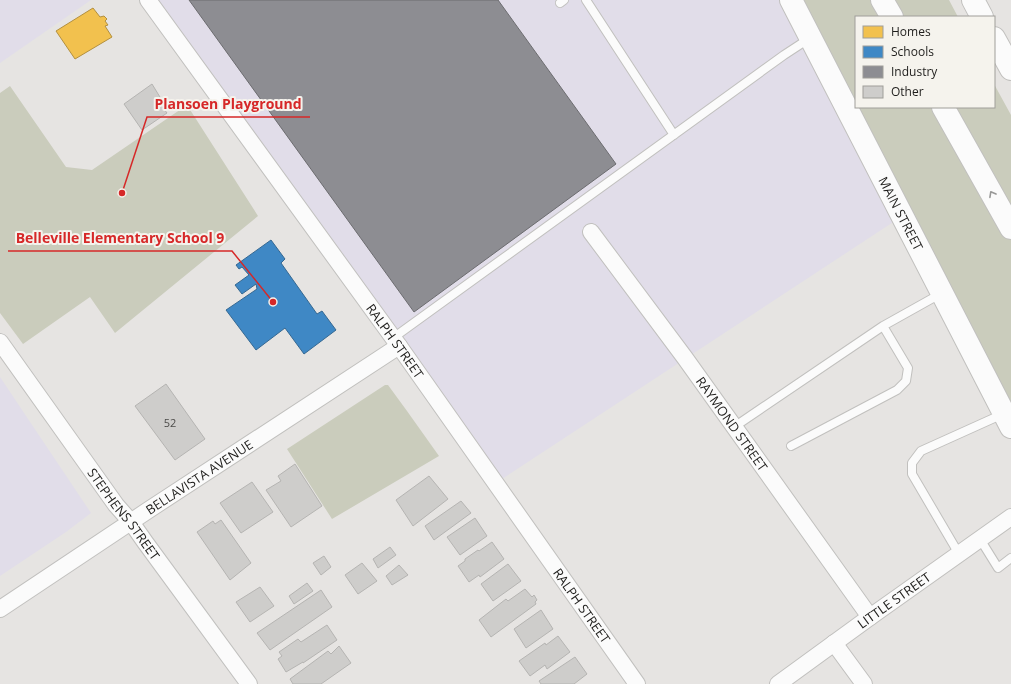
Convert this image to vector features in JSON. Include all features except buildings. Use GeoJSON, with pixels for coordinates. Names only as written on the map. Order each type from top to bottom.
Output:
{"type":"FeatureCollection","features":[{"type":"Feature","properties":{"kind":"main road","name":"MAIN STREET"},"geometry":{"type":"LineString","coordinates":[[791,0],[1007,420]]}},
{"type":"Feature","properties":{"kind":"main road"},"geometry":{"type":"LineString","coordinates":[[882,0],[891,16]]}},
{"type":"Feature","properties":{"kind":"main road"},"geometry":{"type":"LineString","coordinates":[[973,0],[981,16]]}},
{"type":"Feature","properties":{"kind":"main road"},"geometry":{"type":"LineString","coordinates":[[995,40],[1011,69]]}},
{"type":"Feature","properties":{"kind":"main road"},"geometry":{"type":"LineString","coordinates":[[944,108],[1011,228]]}},
{"type":"Feature","properties":{"kind":"street","name":"RALPH STREET"},"geometry":{"type":"LineString","coordinates":[[148,0],[396,342],[637,684]]}},
{"type":"Feature","properties":{"kind":"street","name":"RAYMOND STREET"},"geometry":{"type":"LineString","coordinates":[[591,232],[685,358],[870,617]]}},
{"type":"Feature","properties":{"kind":"street","name":"STEPHENS STREET"},"geometry":{"type":"LineString","coordinates":[[0,342],[116,506],[130,522],[249,684]]}},
{"type":"Feature","properties":{"kind":"street","name":"BELLAVISTA AVENUE"},"geometry":{"type":"LineString","coordinates":[[0,609],[396,342]]}},
{"type":"Feature","properties":{"kind":"street","name":"LITTLE STREET"},"geometry":{"type":"LineString","coordinates":[[778,684],[980,539],[1011,519]]}},
{"type":"Feature","properties":{"kind":"street"},"geometry":{"type":"LineString","coordinates":[[834,643],[864,684]]}},
{"type":"Feature","properties":{"kind":"lane"},"geometry":{"type":"LineString","coordinates":[[586,0],[674,135]]}},
{"type":"Feature","properties":{"kind":"lane"},"geometry":{"type":"LineString","coordinates":[[396,342],[674,135],[810,37]]}},
{"type":"Feature","properties":{"kind":"lane"},"geometry":{"type":"LineString","coordinates":[[734,427],[884,326],[942,293]]}},
{"type":"Feature","properties":{"kind":"lane"},"geometry":{"type":"LineString","coordinates":[[791,446],[897,390],[906,381],[908,368],[884,326]]}},
{"type":"Feature","properties":{"kind":"lane"},"geometry":{"type":"LineString","coordinates":[[960,554],[912,474],[912,463],[921,451],[1007,420]]}},
{"type":"Feature","properties":{"kind":"lane"},"geometry":{"type":"LineString","coordinates":[[980,539],[998,568],[1010,560]]}},
{"type":"Feature","properties":{"kind":"shaded area"},"geometry":{"type":"Polygon","coordinates":[[[0,0],[91,0],[0,63],[0,0]]]}},
{"type":"Feature","properties":{"kind":"shaded area"},"geometry":{"type":"Polygon","coordinates":[[[150,0],[798,0],[907,213],[496,483],[150,0]]]}},
{"type":"Feature","properties":{"kind":"shaded area"},"geometry":{"type":"Polygon","coordinates":[[[0,377],[91,513],[66,532],[0,576],[0,377]]]}},
{"type":"Feature","properties":{"kind":"green space"},"geometry":{"type":"Polygon","coordinates":[[[798,0],[949,0],[957,16],[855,16],[855,108],[995,108],[995,86],[1011,115],[1011,409],[798,0]]]}},
{"type":"Feature","properties":{"kind":"green space"},"geometry":{"type":"Polygon","coordinates":[[[10,86],[66,167],[92,170],[187,105],[258,216],[115,333],[90,297],[23,344],[0,313],[0,93],[10,86]]]}},
{"type":"Feature","properties":{"kind":"green space"},"geometry":{"type":"Polygon","coordinates":[[[385,385],[388,385],[439,456],[332,519],[287,449],[385,385]]]}},
{"type":"Feature","properties":{"kind":"place","name":"Plansoen Playground"},"geometry":{"type":"Point","coordinates":[122,193]}},
{"type":"Feature","properties":{"kind":"place","name":"Belleville Elementary School 9"},"geometry":{"type":"Point","coordinates":[273,302]}}]}
